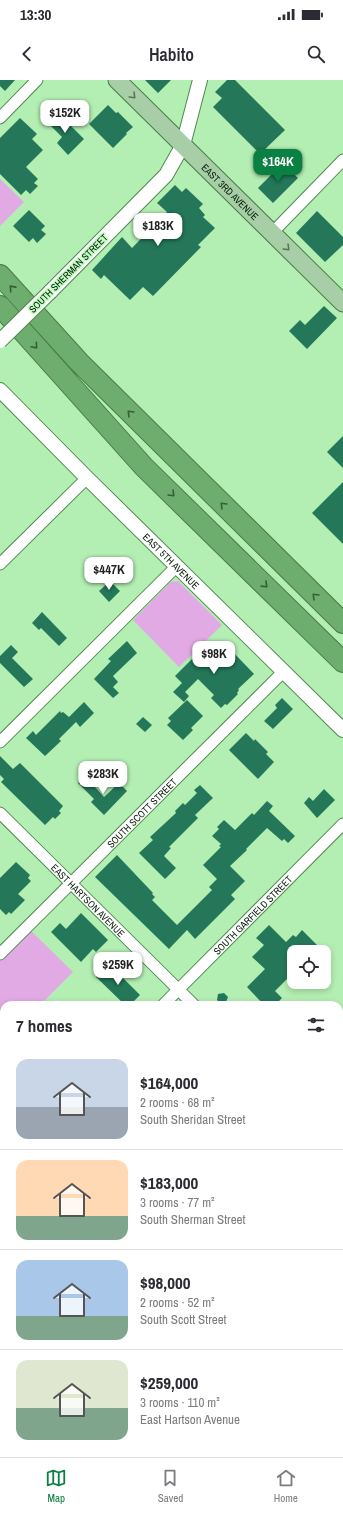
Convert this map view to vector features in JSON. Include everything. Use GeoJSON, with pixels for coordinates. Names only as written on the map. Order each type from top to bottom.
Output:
{"type":"FeatureCollection","features":[{"type":"Feature","properties":{"kind":"highway"},"geometry":{"type":"LineString","coordinates":[[0,275],[84,367],[343,623]]}},
{"type":"Feature","properties":{"kind":"highway"},"geometry":{"type":"LineString","coordinates":[[0,306],[42,355],[144,467],[342,661]]}},
{"type":"Feature","properties":{"kind":"main road","name":"EAST 3RD AVENUE"},"geometry":{"type":"LineString","coordinates":[[117,80],[343,303]]}},
{"type":"Feature","properties":{"kind":"street"},"geometry":{"type":"LineString","coordinates":[[0,118],[37,80]]}},
{"type":"Feature","properties":{"kind":"street","name":"SOUTH SHERMAN STREET"},"geometry":{"type":"LineString","coordinates":[[0,341],[166,175],[183,145],[200,80]]}},
{"type":"Feature","properties":{"kind":"street"},"geometry":{"type":"LineString","coordinates":[[272,233],[343,160]]}},
{"type":"Feature","properties":{"kind":"street","name":"EAST 5TH AVENUE"},"geometry":{"type":"LineString","coordinates":[[0,390],[176,567],[343,730]]}},
{"type":"Feature","properties":{"kind":"street"},"geometry":{"type":"LineString","coordinates":[[0,564],[87,478]]}},
{"type":"Feature","properties":{"kind":"street"},"geometry":{"type":"LineString","coordinates":[[0,742],[176,567]]}},
{"type":"Feature","properties":{"kind":"street","name":"SOUTH SCOTT STREET"},"geometry":{"type":"LineString","coordinates":[[0,954],[283,672]]}},
{"type":"Feature","properties":{"kind":"street","name":"EAST HARTSON AVENUE"},"geometry":{"type":"LineString","coordinates":[[0,812],[190,1001]]}},
{"type":"Feature","properties":{"kind":"street","name":"SOUTH GARFIELD STREET"},"geometry":{"type":"LineString","coordinates":[[167,1001],[343,824]]}},
{"type":"Feature","properties":{"kind":"shaded area"},"geometry":{"type":"Polygon","coordinates":[[[0,179],[24,202],[0,226],[0,179]]]}},
{"type":"Feature","properties":{"kind":"shaded area"},"geometry":{"type":"Polygon","coordinates":[[[178,581],[222,625],[179,667],[133,620],[171,582],[178,581]]]}},
{"type":"Feature","properties":{"kind":"shaded area"},"geometry":{"type":"Polygon","coordinates":[[[30,930],[73,972],[44,1001],[0,1001],[0,961],[30,930]]]}},
{"type":"Feature","properties":{"kind":"building"},"geometry":{"type":"Polygon","coordinates":[[[0,80],[15,80],[5,91],[0,86],[0,80]]]}},
{"type":"Feature","properties":{"kind":"building"},"geometry":{"type":"Polygon","coordinates":[[[145,80],[171,80],[158,93],[145,80]]]}},
{"type":"Feature","properties":{"kind":"building"},"geometry":{"type":"Polygon","coordinates":[[[227,80],[235,80],[285,130],[260,154],[213,107],[222,98],[215,92],[227,80]]]}},
{"type":"Feature","properties":{"kind":"building"},"geometry":{"type":"Polygon","coordinates":[[[108,105],[116,113],[118,112],[133,127],[113,148],[89,124],[108,105]]]}},
{"type":"Feature","properties":{"kind":"building"},"geometry":{"type":"Polygon","coordinates":[[[57,112],[84,139],[68,155],[57,143],[62,137],[47,122],[57,112]]]}},
{"type":"Feature","properties":{"kind":"building"},"geometry":{"type":"Polygon","coordinates":[[[20,118],[37,134],[32,139],[43,150],[26,167],[38,179],[34,183],[38,186],[30,194],[26,190],[21,195],[0,174],[0,138],[20,118]]]}},
{"type":"Feature","properties":{"kind":"building"},"geometry":{"type":"Polygon","coordinates":[[[283,163],[298,178],[273,203],[258,188],[283,163]]]}},
{"type":"Feature","properties":{"kind":"building"},"geometry":{"type":"Polygon","coordinates":[[[175,185],[182,192],[186,188],[203,204],[199,208],[205,215],[203,217],[215,228],[198,245],[201,247],[153,296],[143,287],[130,300],[104,275],[101,279],[92,270],[122,237],[132,248],[167,212],[157,203],[175,185]]]}},
{"type":"Feature","properties":{"kind":"building"},"geometry":{"type":"Polygon","coordinates":[[[29,210],[45,226],[41,230],[46,234],[37,243],[33,238],[29,242],[13,226],[29,210]]]}},
{"type":"Feature","properties":{"kind":"building"},"geometry":{"type":"Polygon","coordinates":[[[317,211],[343,237],[343,245],[325,262],[296,233],[317,211]]]}},
{"type":"Feature","properties":{"kind":"building"},"geometry":{"type":"Polygon","coordinates":[[[324,306],[337,318],[307,349],[289,331],[300,320],[305,325],[324,306]]]}},
{"type":"Feature","properties":{"kind":"building"},"geometry":{"type":"Polygon","coordinates":[[[343,436],[343,468],[327,452],[343,436]]]}},
{"type":"Feature","properties":{"kind":"building"},"geometry":{"type":"Polygon","coordinates":[[[343,482],[343,544],[312,513],[343,482]]]}},
{"type":"Feature","properties":{"kind":"building"},"geometry":{"type":"Polygon","coordinates":[[[110,581],[120,591],[109,602],[99,591],[110,581]]]}},
{"type":"Feature","properties":{"kind":"building"},"geometry":{"type":"Polygon","coordinates":[[[42,612],[67,638],[59,646],[41,628],[39,630],[32,623],[42,612]]]}},
{"type":"Feature","properties":{"kind":"building"},"geometry":{"type":"Polygon","coordinates":[[[127,641],[137,653],[113,676],[118,682],[113,687],[119,693],[113,698],[94,679],[111,661],[108,659],[127,641]]]}},
{"type":"Feature","properties":{"kind":"building"},"geometry":{"type":"Polygon","coordinates":[[[207,644],[222,659],[231,650],[254,674],[238,689],[238,694],[227,705],[225,704],[221,708],[211,698],[214,695],[198,679],[185,692],[189,696],[184,702],[173,692],[182,683],[175,676],[207,644]]]}},
{"type":"Feature","properties":{"kind":"building"},"geometry":{"type":"Polygon","coordinates":[[[11,645],[18,652],[12,658],[33,679],[24,687],[0,663],[0,656],[11,645]]]}},
{"type":"Feature","properties":{"kind":"building"},"geometry":{"type":"Polygon","coordinates":[[[282,698],[293,709],[273,729],[264,721],[277,708],[275,705],[282,698]]]}},
{"type":"Feature","properties":{"kind":"building"},"geometry":{"type":"Polygon","coordinates":[[[187,700],[203,716],[191,728],[193,730],[183,740],[167,725],[171,721],[168,718],[187,700]]]}},
{"type":"Feature","properties":{"kind":"building"},"geometry":{"type":"Polygon","coordinates":[[[84,702],[94,713],[80,727],[76,722],[59,739],[61,741],[45,756],[26,738],[33,731],[36,735],[60,711],[69,717],[84,702]]]}},
{"type":"Feature","properties":{"kind":"building"},"geometry":{"type":"Polygon","coordinates":[[[143,717],[152,725],[145,732],[136,724],[143,717]]]}},
{"type":"Feature","properties":{"kind":"building"},"geometry":{"type":"Polygon","coordinates":[[[246,733],[254,741],[255,739],[268,752],[266,754],[274,762],[258,779],[229,750],[246,733]]]}},
{"type":"Feature","properties":{"kind":"building"},"geometry":{"type":"Polygon","coordinates":[[[0,756],[13,769],[20,763],[63,806],[59,811],[61,813],[55,819],[53,817],[45,825],[1,782],[4,779],[0,775],[0,756]]]}},
{"type":"Feature","properties":{"kind":"building"},"geometry":{"type":"Polygon","coordinates":[[[85,776],[104,797],[119,783],[127,791],[104,815],[91,802],[94,799],[78,783],[85,776]]]}},
{"type":"Feature","properties":{"kind":"building"},"geometry":{"type":"Polygon","coordinates":[[[200,785],[213,798],[195,815],[198,818],[169,847],[171,848],[164,856],[176,868],[165,879],[139,853],[153,840],[150,837],[176,813],[175,811],[183,803],[185,805],[197,793],[194,790],[200,785]]]}},
{"type":"Feature","properties":{"kind":"building"},"geometry":{"type":"Polygon","coordinates":[[[324,789],[335,800],[317,818],[304,803],[309,797],[313,801],[324,789]]]}},
{"type":"Feature","properties":{"kind":"building"},"geometry":{"type":"Polygon","coordinates":[[[267,801],[273,806],[269,811],[295,836],[288,843],[284,839],[282,841],[267,828],[246,849],[247,850],[230,866],[245,881],[231,895],[235,899],[195,939],[187,930],[169,949],[95,877],[117,855],[153,893],[152,894],[155,897],[152,900],[177,925],[212,890],[209,887],[217,879],[203,865],[221,847],[219,846],[221,844],[212,836],[219,829],[217,827],[224,820],[235,830],[252,813],[254,815],[267,801]]]}},
{"type":"Feature","properties":{"kind":"building"},"geometry":{"type":"Polygon","coordinates":[[[16,862],[30,875],[28,878],[31,881],[18,894],[25,900],[11,914],[9,912],[6,915],[0,909],[0,878],[16,862]]]}},
{"type":"Feature","properties":{"kind":"building"},"geometry":{"type":"Polygon","coordinates":[[[81,913],[108,940],[96,952],[93,949],[81,962],[51,932],[60,923],[66,929],[81,913]]]}},
{"type":"Feature","properties":{"kind":"building"},"geometry":{"type":"Polygon","coordinates":[[[269,925],[286,942],[293,935],[296,937],[302,930],[317,945],[287,945],[287,979],[275,991],[282,998],[279,1001],[260,1001],[247,987],[265,969],[252,957],[264,945],[256,938],[269,925]]]}},
{"type":"Feature","properties":{"kind":"building"},"geometry":{"type":"Polygon","coordinates":[[[109,964],[140,995],[134,1001],[121,1001],[96,977],[109,964]]]}},
{"type":"Feature","properties":{"kind":"building"},"geometry":{"type":"Polygon","coordinates":[[[224,993],[228,997],[226,1001],[218,1001],[218,994],[224,993]]]}}]}
